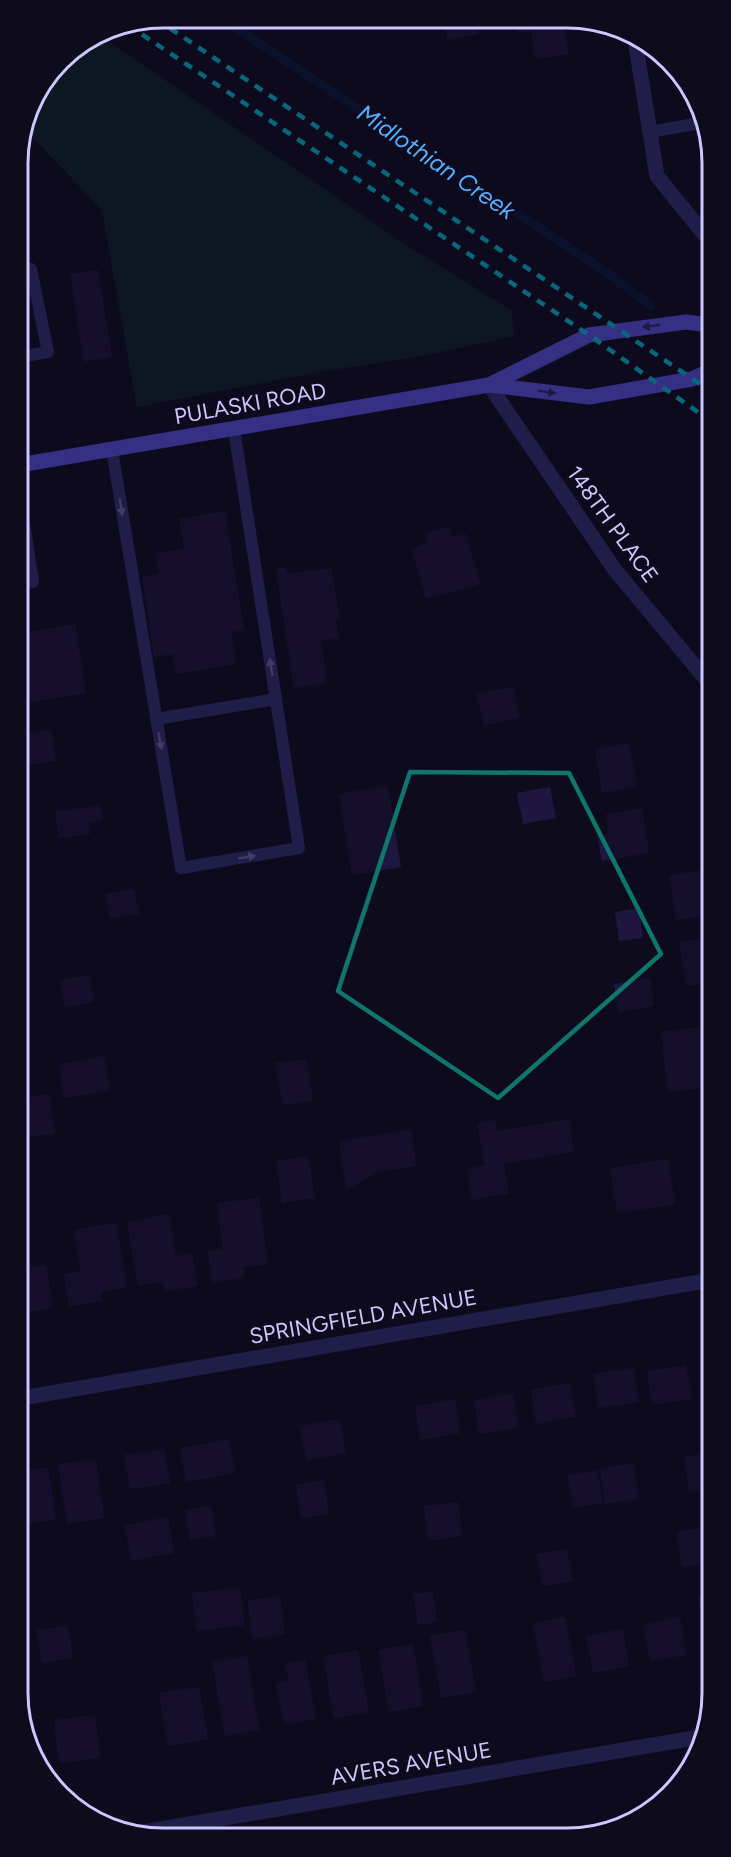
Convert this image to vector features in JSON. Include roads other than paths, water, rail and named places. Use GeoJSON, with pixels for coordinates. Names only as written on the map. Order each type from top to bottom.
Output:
{"type":"FeatureCollection","features":[{"type":"Feature","properties":{"kind":"main road","name":"PULASKI ROAD"},"geometry":{"type":"LineString","coordinates":[[489,385],[589,335],[686,322],[702,324]]}},
{"type":"Feature","properties":{"kind":"main road","name":"PULASKI ROAD"},"geometry":{"type":"LineString","coordinates":[[29,463],[489,385],[589,397],[692,379],[702,374]]}},
{"type":"Feature","properties":{"kind":"street"},"geometry":{"type":"LineString","coordinates":[[636,47],[657,176],[702,232]]}},
{"type":"Feature","properties":{"kind":"street","name":"148TH PLACE"},"geometry":{"type":"LineString","coordinates":[[489,385],[615,570],[702,674]]}},
{"type":"Feature","properties":{"kind":"street","name":"SPRINGFIELD AVENUE"},"geometry":{"type":"LineString","coordinates":[[28,1397],[702,1282]]}},
{"type":"Feature","properties":{"kind":"street","name":"AVERS AVENUE"},"geometry":{"type":"LineString","coordinates":[[166,1828],[695,1738]]}},
{"type":"Feature","properties":{"kind":"lane"},"geometry":{"type":"LineString","coordinates":[[650,132],[697,124]]}},
{"type":"Feature","properties":{"kind":"lane"},"geometry":{"type":"LineString","coordinates":[[29,355],[48,352],[31,269]]}},
{"type":"Feature","properties":{"kind":"lane"},"geometry":{"type":"LineString","coordinates":[[112,450],[181,868],[299,848],[234,429]]}},
{"type":"Feature","properties":{"kind":"lane"},"geometry":{"type":"LineString","coordinates":[[29,554],[33,582],[29,583]]}},
{"type":"Feature","properties":{"kind":"lane"},"geometry":{"type":"LineString","coordinates":[[156,719],[276,699]]}},
{"type":"Feature","properties":{"kind":"waterway","name":"Midlothian Creek"},"geometry":{"type":"LineString","coordinates":[[236,28],[606,272],[651,306]]}},
{"type":"Feature","properties":{"kind":"railway"},"geometry":{"type":"LineString","coordinates":[[169,28],[702,385]]}},
{"type":"Feature","properties":{"kind":"railway"},"geometry":{"type":"LineString","coordinates":[[137,31],[589,335],[702,415]]}}]}
